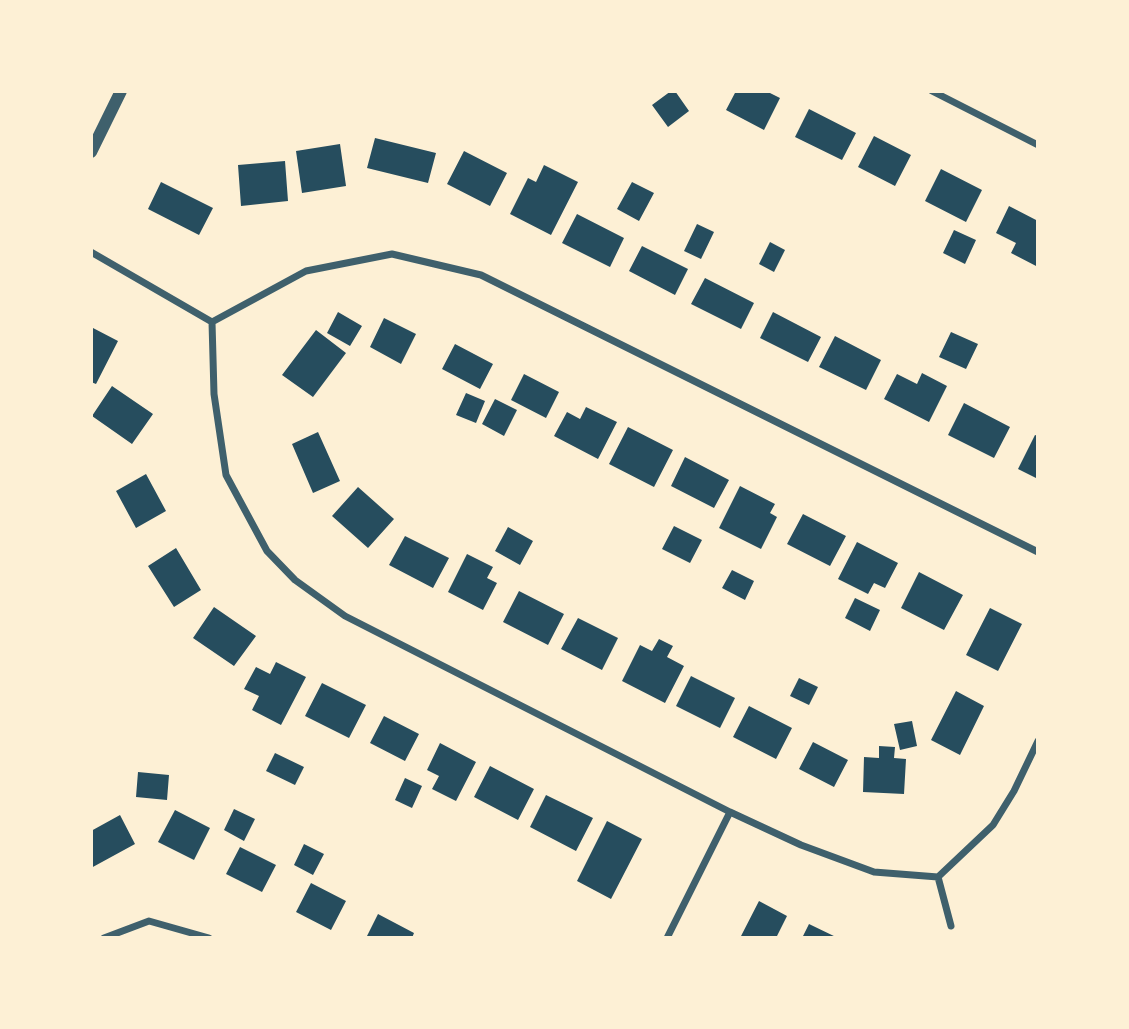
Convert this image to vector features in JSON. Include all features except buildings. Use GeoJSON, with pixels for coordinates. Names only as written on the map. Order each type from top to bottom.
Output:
{"type":"FeatureCollection","features":[{"type":"Feature","properties":{"kind":"street"},"geometry":{"type":"LineString","coordinates":[[91,152],[121,91]]}},
{"type":"Feature","properties":{"kind":"street"},"geometry":{"type":"LineString","coordinates":[[932,91],[1038,145]]}},
{"type":"Feature","properties":{"kind":"street"},"geometry":{"type":"LineString","coordinates":[[91,252],[212,322]]}},
{"type":"Feature","properties":{"kind":"street"},"geometry":{"type":"LineString","coordinates":[[212,322],[306,271],[392,254],[481,275],[1038,552]]}},
{"type":"Feature","properties":{"kind":"street"},"geometry":{"type":"LineString","coordinates":[[212,322],[214,394],[226,475],[267,551],[295,580],[345,616],[730,812],[801,845],[874,872],[938,877],[993,825],[1014,791],[1038,741]]}},
{"type":"Feature","properties":{"kind":"street"},"geometry":{"type":"LineString","coordinates":[[667,938],[730,812]]}},
{"type":"Feature","properties":{"kind":"street"},"geometry":{"type":"LineString","coordinates":[[938,877],[951,926]]}},
{"type":"Feature","properties":{"kind":"street"},"geometry":{"type":"LineString","coordinates":[[104,938],[149,921],[209,938]]}}]}
